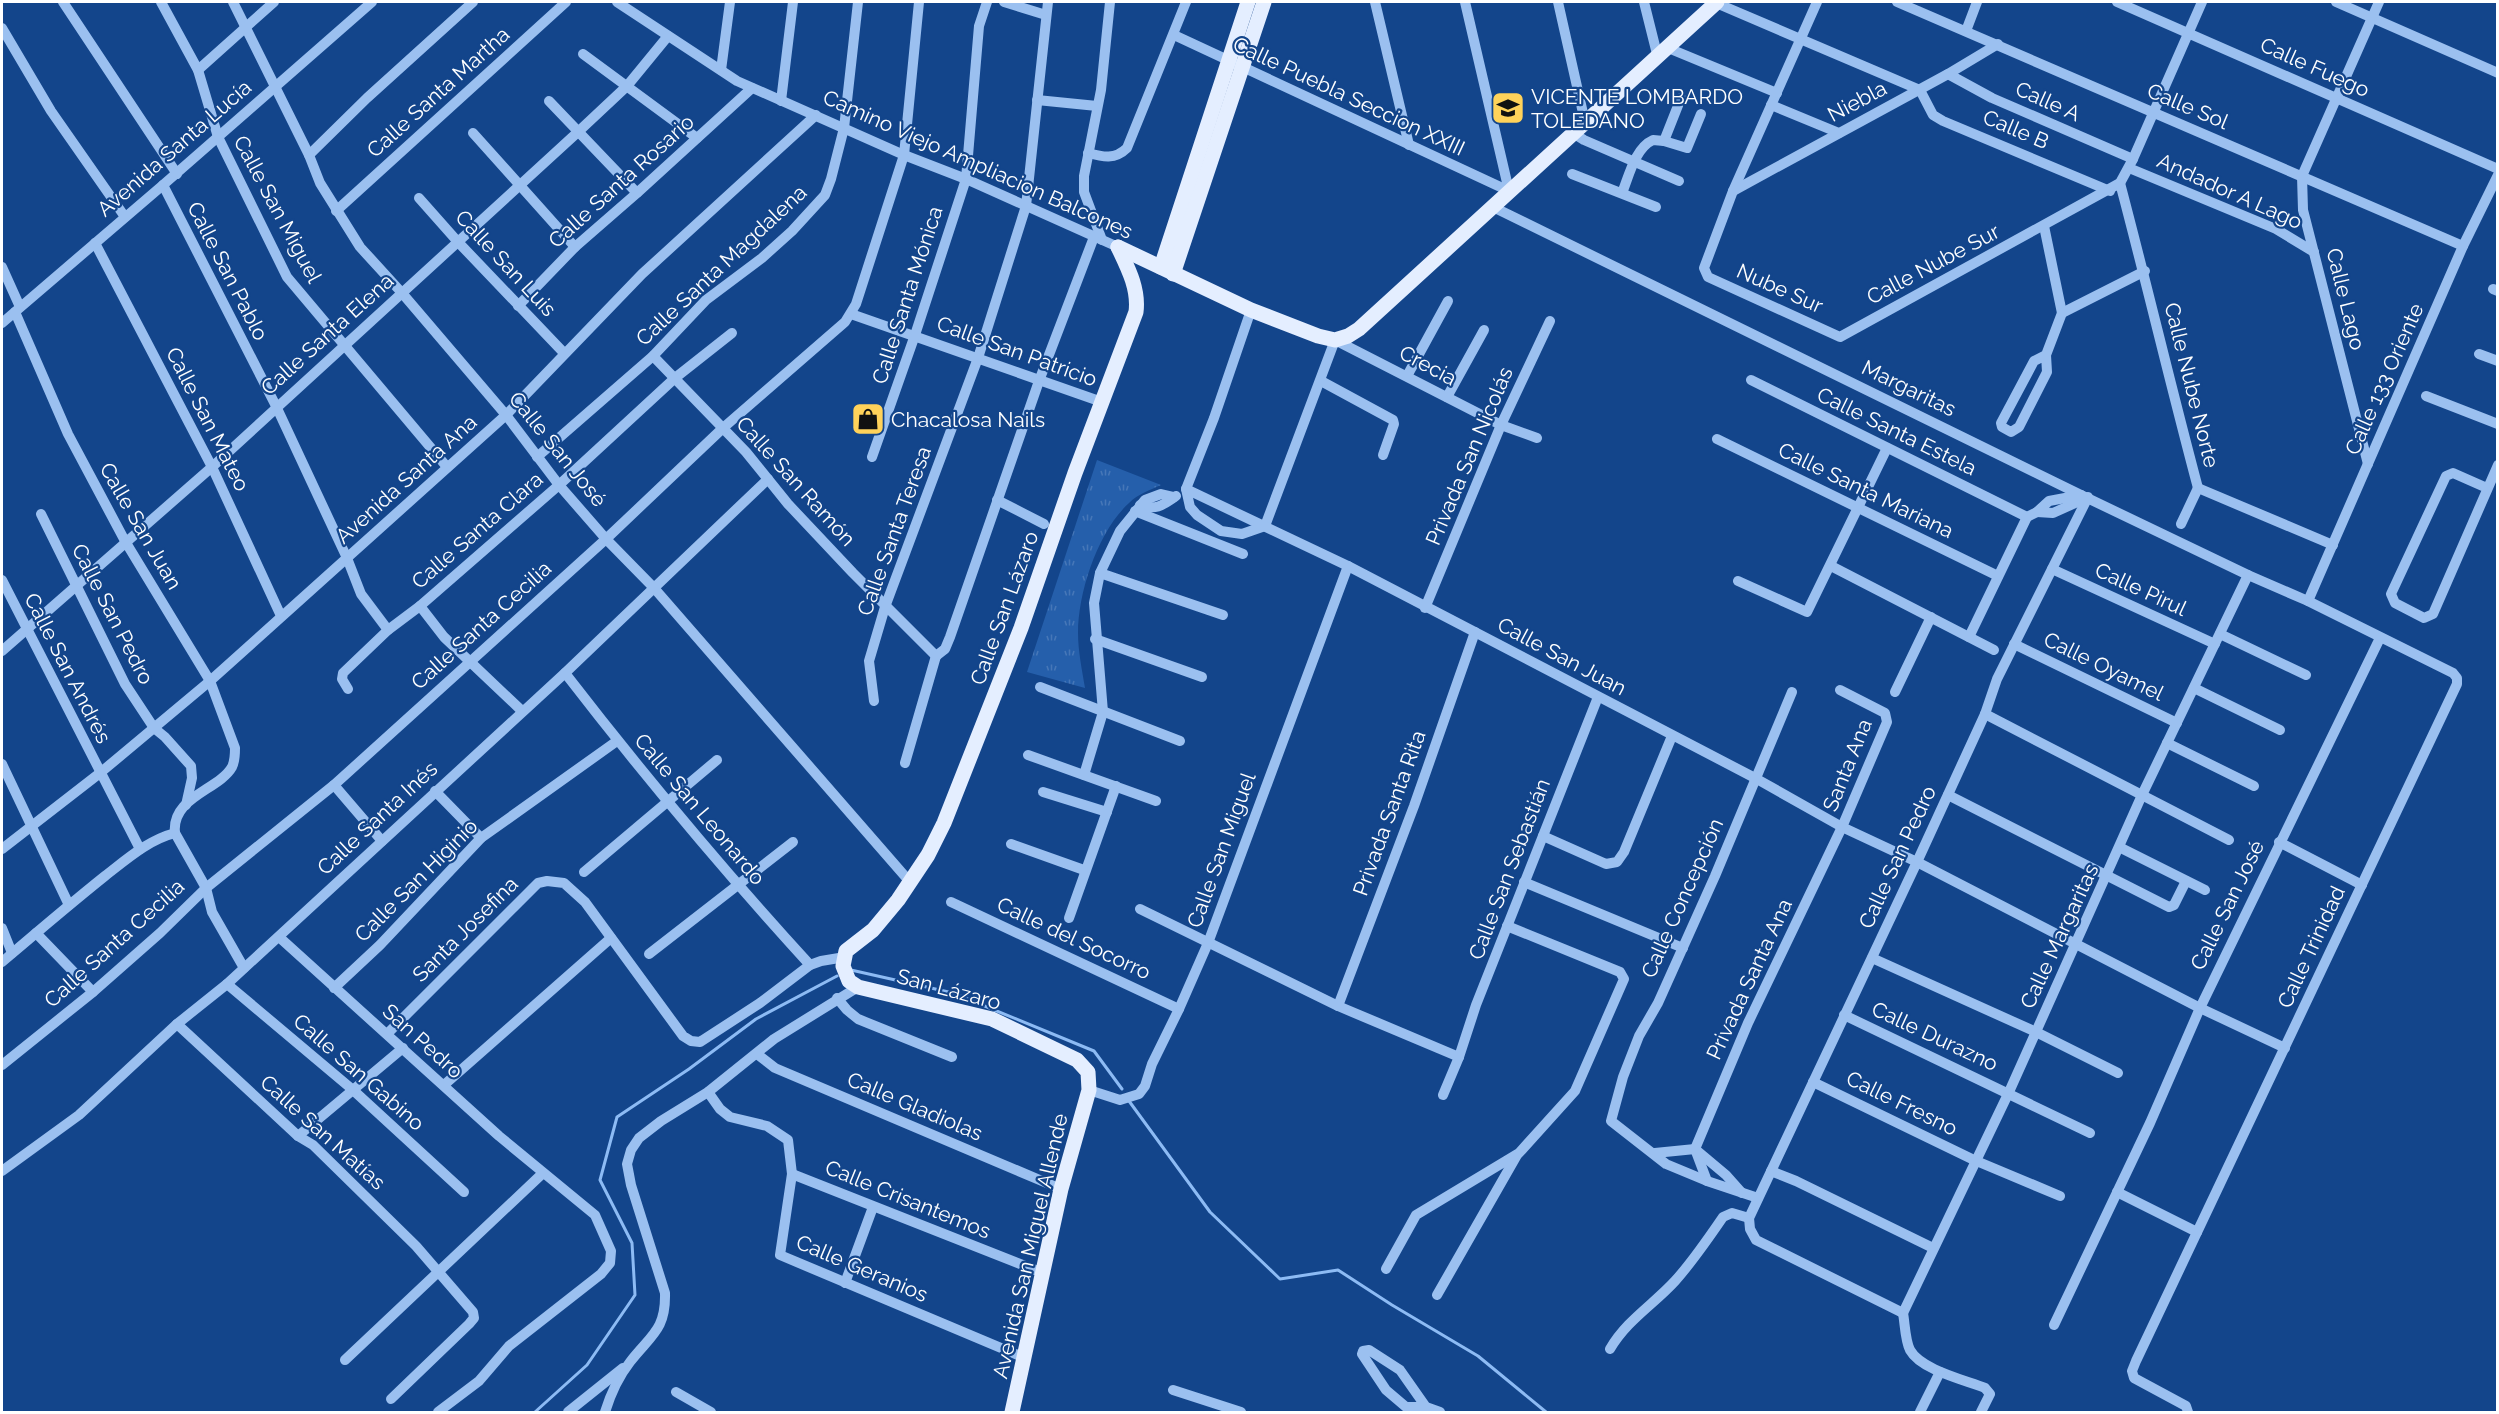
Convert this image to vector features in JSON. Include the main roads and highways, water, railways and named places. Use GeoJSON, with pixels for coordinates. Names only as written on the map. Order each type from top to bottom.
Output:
{"type":"FeatureCollection","features":[{"type":"Feature","properties":{"kind":"main road"},"geometry":{"type":"LineString","coordinates":[[1167,270],[1234,64],[1248,2]]}},
{"type":"Feature","properties":{"kind":"main road"},"geometry":{"type":"LineString","coordinates":[[1234,64],[1264,2]]}},
{"type":"Feature","properties":{"kind":"main road","name":"Camino Viejo Ampliacion Balcones"},"geometry":{"type":"LineString","coordinates":[[1118,247],[1251,310],[1317,336],[1335,340],[1348,336],[1359,329],[1717,2]]}},
{"type":"Feature","properties":{"kind":"main road","name":"Calle San Lázaro"},"geometry":{"type":"LineString","coordinates":[[845,966],[851,946],[873,930],[928,855],[944,822],[1021,628],[1102,402],[1130,332],[1138,301],[1129,271],[1118,247]]}},
{"type":"Feature","properties":{"kind":"main road","name":"San Lázaro"},"geometry":{"type":"LineString","coordinates":[[845,966],[858,987],[992,1019],[1077,1060],[1088,1072],[1089,1090]]}},
{"type":"Feature","properties":{"kind":"main road","name":"Avenida San Miguel Allende"},"geometry":{"type":"LineString","coordinates":[[1012,1413],[1060,1189],[1089,1090]]}},
{"type":"Feature","properties":{"kind":"waterway"},"geometry":{"type":"LineString","coordinates":[[851,970],[953,993],[1094,1051],[1122,1089]]}},
{"type":"Feature","properties":{"kind":"waterway"},"geometry":{"type":"LineString","coordinates":[[535,1412],[587,1365],[635,1295],[632,1243],[600,1180],[617,1117],[689,1069],[756,1019],[837,976]]}},
{"type":"Feature","properties":{"kind":"waterway"},"geometry":{"type":"LineString","coordinates":[[1129,1101],[1210,1212],[1280,1279],[1338,1270],[1478,1356],[1546,1412]]}},
{"type":"Feature","properties":{"kind":"place","name":"VICENTE LOMBARDO TOLEDANO"},"geometry":{"type":"Point","coordinates":[1508,108]}},
{"type":"Feature","properties":{"kind":"place","name":"Chacalosa Nails"},"geometry":{"type":"Point","coordinates":[868,419]}}]}
